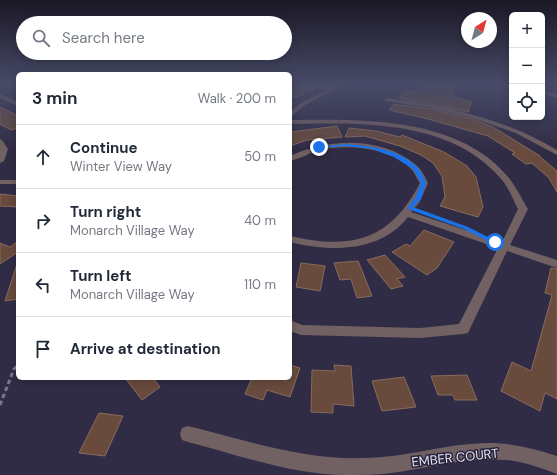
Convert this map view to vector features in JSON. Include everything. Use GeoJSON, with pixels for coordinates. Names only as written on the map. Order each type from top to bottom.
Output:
{"type":"FeatureCollection","features":[{"type":"Feature","properties":{"kind":"street"},"geometry":{"type":"LineString","coordinates":[[292,113],[300,106]]}},
{"type":"Feature","properties":{"kind":"street"},"geometry":{"type":"LineString","coordinates":[[426,106],[484,120],[531,137],[557,153]]}},
{"type":"Feature","properties":{"kind":"street"},"geometry":{"type":"LineString","coordinates":[[292,122],[379,123],[421,131],[463,144],[484,157],[500,172],[523,209],[500,243],[463,329],[420,333],[301,330],[292,326]]}},
{"type":"Feature","properties":{"kind":"street"},"geometry":{"type":"LineString","coordinates":[[0,141],[4,149],[0,161]]}},
{"type":"Feature","properties":{"kind":"street"},"geometry":{"type":"LineString","coordinates":[[292,158],[319,147],[346,145],[372,148],[396,156],[415,168],[424,183],[418,199],[384,234],[351,245],[310,245],[292,240]]}},
{"type":"Feature","properties":{"kind":"street"},"geometry":{"type":"LineString","coordinates":[[0,182],[16,182]]}},
{"type":"Feature","properties":{"kind":"street"},"geometry":{"type":"LineString","coordinates":[[407,211],[464,234],[500,243],[557,264]]}},
{"type":"Feature","properties":{"kind":"street","name":"EMBER COURT"},"geometry":{"type":"LineString","coordinates":[[188,434],[294,460],[328,465],[381,466],[490,452],[523,454],[557,465]]}},
{"type":"Feature","properties":{"kind":"path"},"geometry":{"type":"LineString","coordinates":[[0,405],[16,366]]}},
{"type":"Feature","properties":{"kind":"building"},"geometry":{"type":"Polygon","coordinates":[[[392,106],[410,106],[431,109],[473,119],[493,127],[540,156],[557,171],[557,192],[549,178],[532,163],[526,164],[512,154],[515,153],[488,136],[428,119],[389,110],[392,106]]]}},
{"type":"Feature","properties":{"kind":"building"},"geometry":{"type":"Polygon","coordinates":[[[440,106],[470,106],[469,112],[440,106]]]}},
{"type":"Feature","properties":{"kind":"building"},"geometry":{"type":"Polygon","coordinates":[[[0,107],[16,115],[16,129],[11,130],[0,124],[0,107]]]}},
{"type":"Feature","properties":{"kind":"building"},"geometry":{"type":"Polygon","coordinates":[[[337,126],[342,137],[307,140],[292,145],[292,132],[337,126]]]}},
{"type":"Feature","properties":{"kind":"building"},"geometry":{"type":"Polygon","coordinates":[[[349,128],[376,131],[400,137],[402,135],[444,152],[467,166],[476,177],[483,207],[478,217],[440,206],[445,197],[442,176],[433,163],[421,155],[400,146],[365,136],[345,137],[349,128]]]}},
{"type":"Feature","properties":{"kind":"building"},"geometry":{"type":"Polygon","coordinates":[[[0,194],[16,196],[16,207],[0,206],[0,194]]]}},
{"type":"Feature","properties":{"kind":"building"},"geometry":{"type":"Polygon","coordinates":[[[424,230],[454,242],[437,268],[427,275],[392,252],[406,244],[410,246],[424,230]]]}},
{"type":"Feature","properties":{"kind":"building"},"geometry":{"type":"Polygon","coordinates":[[[16,242],[16,253],[0,264],[0,243],[10,247],[16,242]]]}},
{"type":"Feature","properties":{"kind":"building"},"geometry":{"type":"Polygon","coordinates":[[[385,255],[405,277],[397,279],[403,286],[391,289],[367,260],[385,255]]]}},
{"type":"Feature","properties":{"kind":"building"},"geometry":{"type":"Polygon","coordinates":[[[358,261],[372,296],[357,298],[351,279],[340,280],[334,263],[358,261]]]}},
{"type":"Feature","properties":{"kind":"building"},"geometry":{"type":"Polygon","coordinates":[[[301,263],[325,266],[320,291],[296,287],[301,263]]]}},
{"type":"Feature","properties":{"kind":"building"},"geometry":{"type":"Polygon","coordinates":[[[16,267],[16,299],[5,301],[16,267]]]}},
{"type":"Feature","properties":{"kind":"building"},"geometry":{"type":"Polygon","coordinates":[[[551,268],[557,269],[557,399],[545,393],[540,411],[501,391],[512,362],[531,371],[552,295],[545,293],[551,268]]]}},
{"type":"Feature","properties":{"kind":"building"},"geometry":{"type":"Polygon","coordinates":[[[334,365],[351,366],[354,406],[333,404],[333,413],[311,412],[312,370],[335,371],[334,365]]]}},
{"type":"Feature","properties":{"kind":"building"},"geometry":{"type":"Polygon","coordinates":[[[292,366],[300,368],[290,397],[267,390],[263,400],[245,394],[251,380],[292,380],[292,366]]]}},
{"type":"Feature","properties":{"kind":"building"},"geometry":{"type":"Polygon","coordinates":[[[467,375],[477,400],[455,400],[453,395],[438,395],[431,376],[467,375]]]}},
{"type":"Feature","properties":{"kind":"building"},"geometry":{"type":"Polygon","coordinates":[[[404,377],[416,407],[382,411],[372,381],[404,377]]]}},
{"type":"Feature","properties":{"kind":"building"},"geometry":{"type":"Polygon","coordinates":[[[127,380],[155,380],[160,387],[142,400],[127,380]]]}},
{"type":"Feature","properties":{"kind":"building"},"geometry":{"type":"Polygon","coordinates":[[[99,413],[123,416],[105,456],[79,453],[99,413]]]}},
{"type":"Feature","properties":{"kind":"route"},"geometry":{"type":"LineString","coordinates":[[319,147],[346,145],[372,148],[396,156],[415,168],[424,183],[418,199],[410,208],[466,228],[495,242]]}}]}
